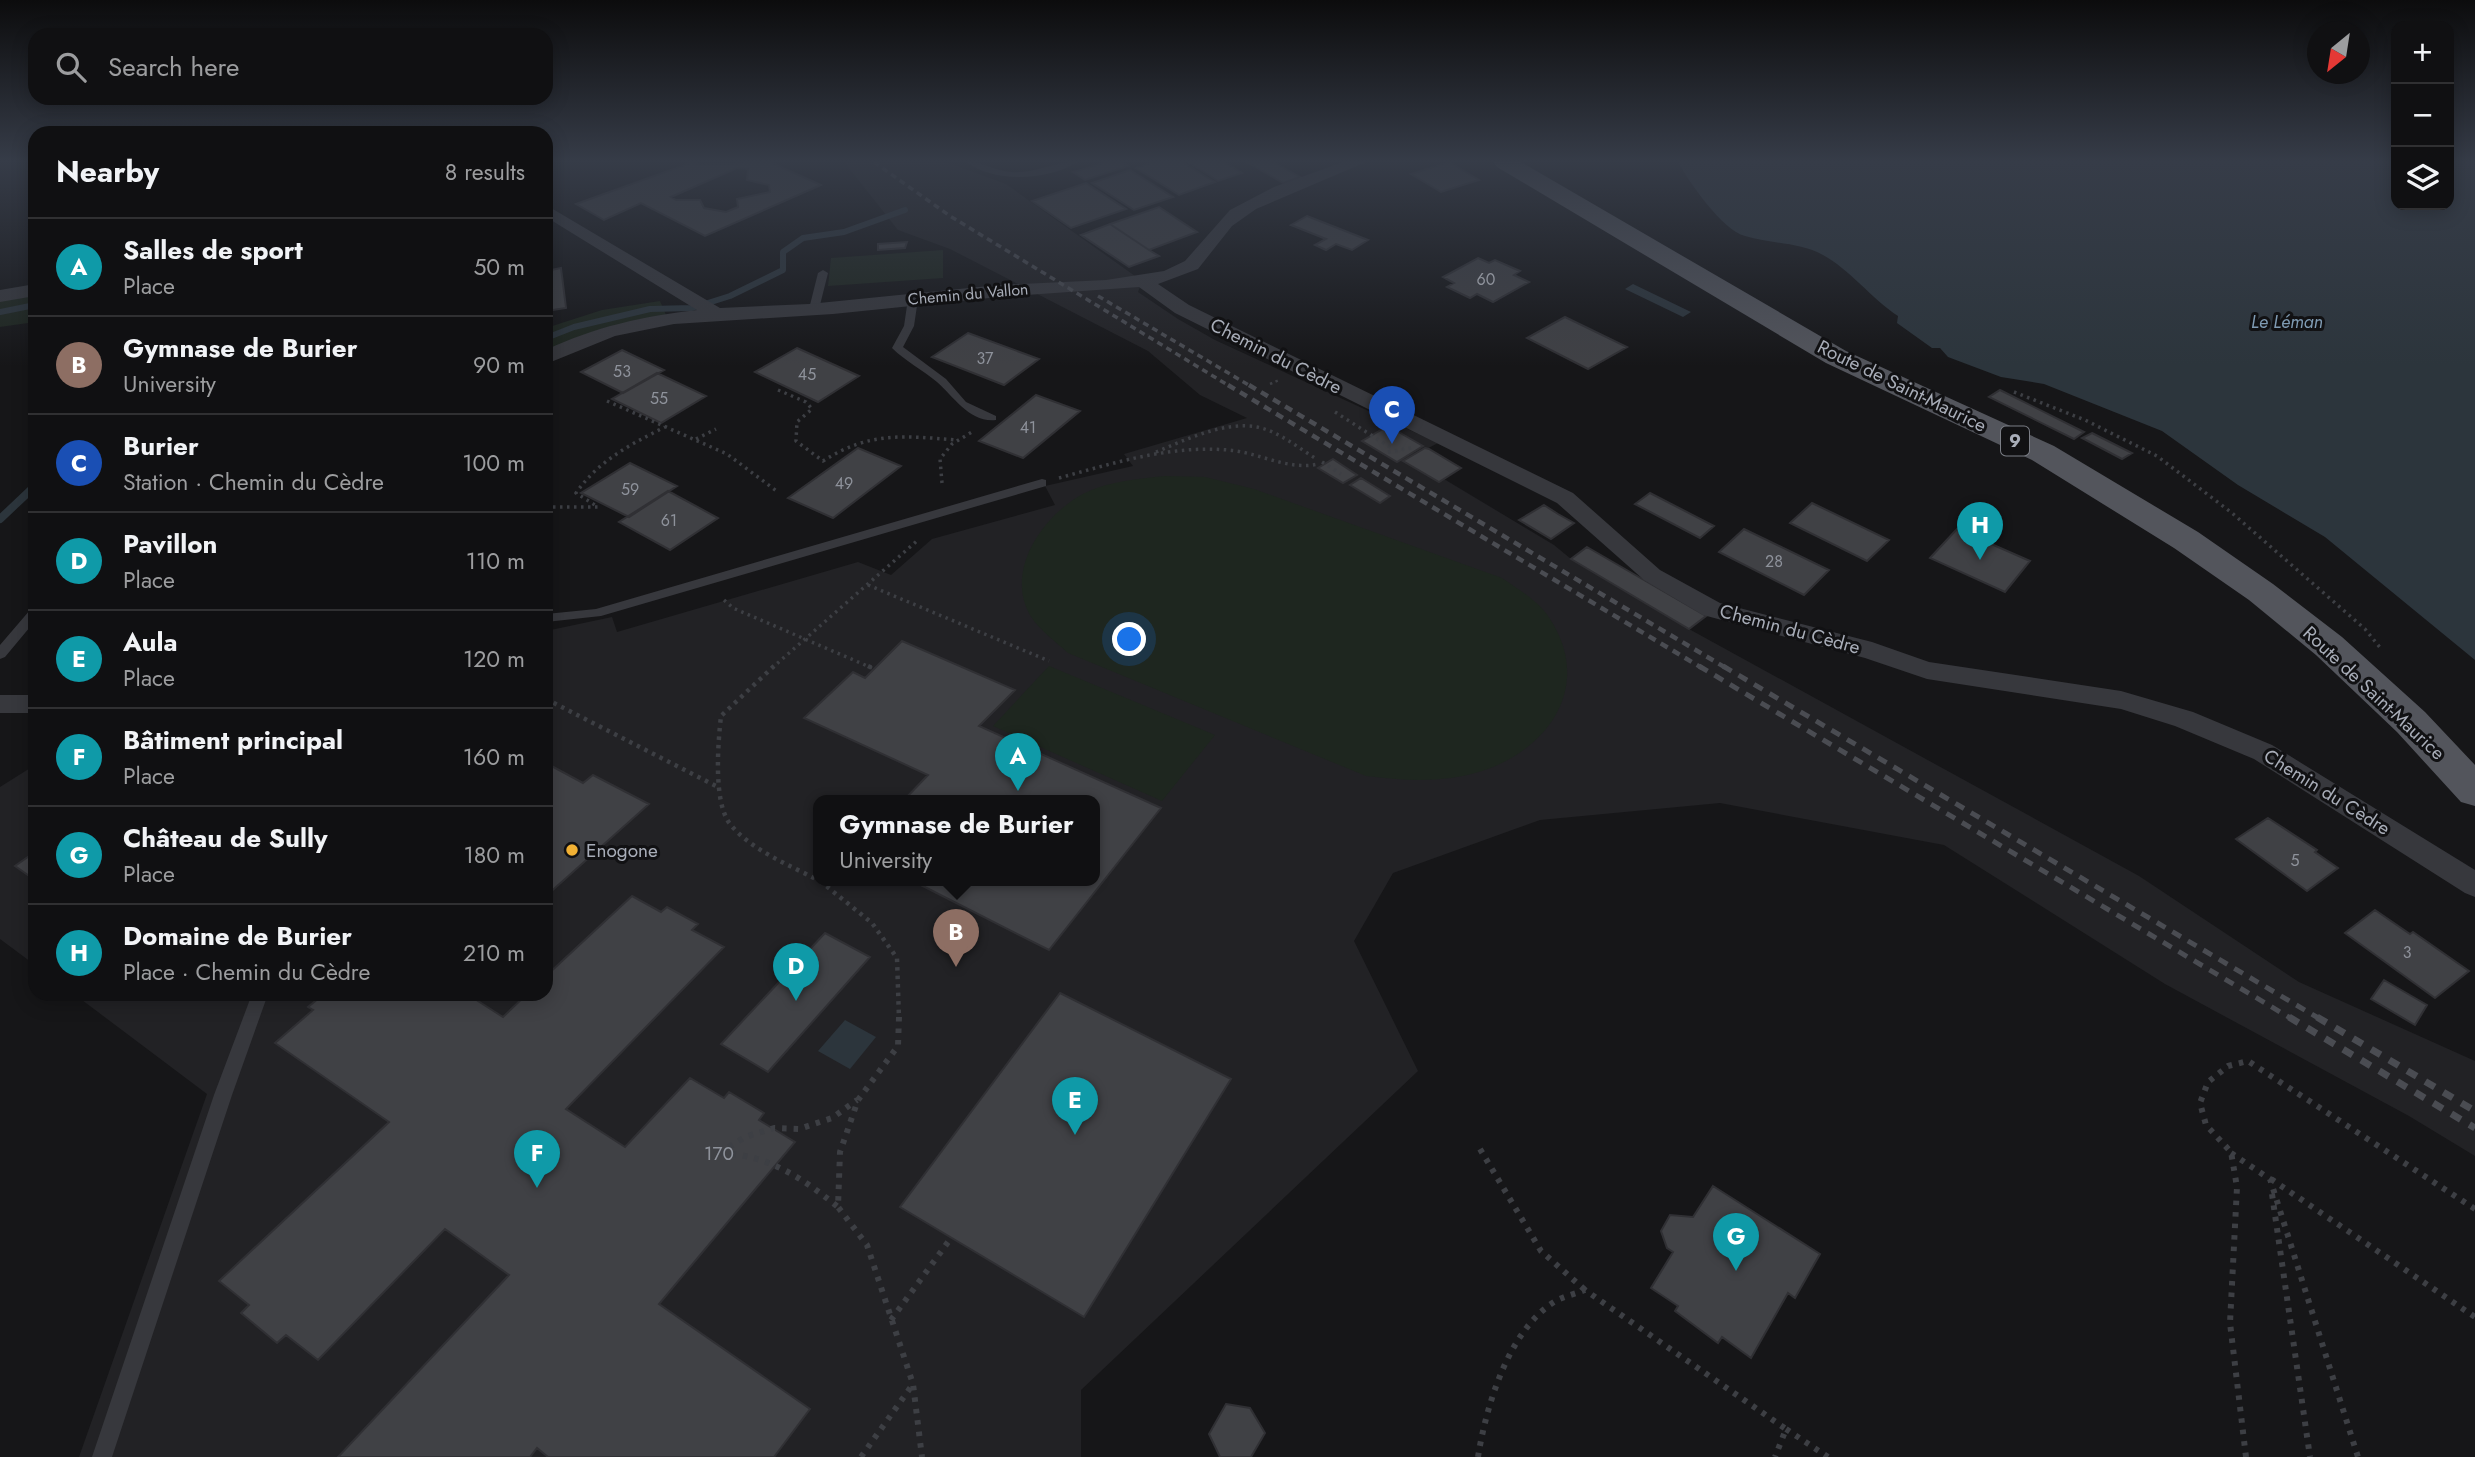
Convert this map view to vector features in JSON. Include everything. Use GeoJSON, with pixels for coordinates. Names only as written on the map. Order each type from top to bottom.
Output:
{"type":"FeatureCollection","features":[{"type":"Feature","properties":{"kind":"main road","name":"Route de Saint-Maurice"},"geometry":{"type":"LineString","coordinates":[[1620,230],[1836,358],[2043,453],[2186,540],[2261,592],[2329,646],[2411,722],[2475,791]]}},
{"type":"Feature","properties":{"kind":"street"},"geometry":{"type":"LineString","coordinates":[[578,230],[711,311]]}},
{"type":"Feature","properties":{"kind":"street","name":"Chemin du Vallon"},"geometry":{"type":"LineString","coordinates":[[553,355],[607,331],[711,311],[814,309],[1142,281],[1194,267],[1213,234],[1218,230]]}},
{"type":"Feature","properties":{"kind":"street","name":"Chemin du Cèdre"},"geometry":{"type":"LineString","coordinates":[[1142,281],[1182,309],[1565,498],[1598,523],[1636,562],[1687,597],[1725,613],[1887,656],[1927,670],[2121,700],[2222,733],[2263,752],[2475,885]]}},
{"type":"Feature","properties":{"kind":"street"},"geometry":{"type":"LineString","coordinates":[[0,296],[28,291]]}},
{"type":"Feature","properties":{"kind":"street"},"geometry":{"type":"LineString","coordinates":[[0,704],[28,704]]}},
{"type":"Feature","properties":{"kind":"lane"},"geometry":{"type":"LineString","coordinates":[[814,309],[823,273]]}},
{"type":"Feature","properties":{"kind":"lane"},"geometry":{"type":"LineString","coordinates":[[913,299],[906,336],[897,348],[942,381],[962,404],[992,418]]}},
{"type":"Feature","properties":{"kind":"lane"},"geometry":{"type":"LineString","coordinates":[[553,617],[596,613],[1042,483]]}},
{"type":"Feature","properties":{"kind":"lane"},"geometry":{"type":"LineString","coordinates":[[0,654],[28,621]]}},
{"type":"Feature","properties":{"kind":"lane"},"geometry":{"type":"LineString","coordinates":[[102,1457],[258,1001]]}},
{"type":"Feature","properties":{"kind":"path"},"geometry":{"type":"LineString","coordinates":[[778,390],[806,402],[812,409],[797,422],[796,441],[823,461],[856,442],[874,436],[957,440]]}},
{"type":"Feature","properties":{"kind":"path"},"geometry":{"type":"LineString","coordinates":[[2014,392],[2085,420],[2157,456],[2232,513],[2365,629],[2391,660]]}},
{"type":"Feature","properties":{"kind":"path"},"geometry":{"type":"LineString","coordinates":[[607,401],[727,454],[778,492]]}},
{"type":"Feature","properties":{"kind":"path"},"geometry":{"type":"LineString","coordinates":[[1042,483],[1152,454],[1221,431],[1249,426],[1271,433],[1315,458]]}},
{"type":"Feature","properties":{"kind":"path"},"geometry":{"type":"LineString","coordinates":[[553,507],[598,507],[576,493],[585,477],[638,440],[666,427]]}},
{"type":"Feature","properties":{"kind":"path"},"geometry":{"type":"LineString","coordinates":[[942,483],[940,459],[957,440],[982,427]]}},
{"type":"Feature","properties":{"kind":"path"},"geometry":{"type":"LineString","coordinates":[[695,440],[716,429]]}},
{"type":"Feature","properties":{"kind":"path"},"geometry":{"type":"LineString","coordinates":[[1369,435],[1393,449],[1388,452]]}},
{"type":"Feature","properties":{"kind":"path"},"geometry":{"type":"LineString","coordinates":[[1152,454],[1225,449],[1254,453],[1305,466],[1320,463],[1341,474]]}},
{"type":"Feature","properties":{"kind":"path"},"geometry":{"type":"LineString","coordinates":[[813,878],[768,853],[728,822],[721,789],[718,742],[721,716],[916,543],[925,531],[929,517]]}},
{"type":"Feature","properties":{"kind":"path"},"geometry":{"type":"LineString","coordinates":[[868,585],[1049,661]]}},
{"type":"Feature","properties":{"kind":"path"},"geometry":{"type":"LineString","coordinates":[[724,600],[733,608],[874,669]]}},
{"type":"Feature","properties":{"kind":"path"},"geometry":{"type":"LineString","coordinates":[[553,703],[721,789]]}},
{"type":"Feature","properties":{"kind":"path"},"geometry":{"type":"LineString","coordinates":[[825,886],[872,923],[897,958],[900,999],[898,1046],[858,1100],[840,1152],[838,1207]]}},
{"type":"Feature","properties":{"kind":"path"},"geometry":{"type":"LineString","coordinates":[[2475,1209],[2248,1061],[2228,1066],[2208,1083],[2200,1103],[2206,1125],[2231,1152],[2414,1273],[2475,1317]]}},
{"type":"Feature","properties":{"kind":"path"},"geometry":{"type":"LineString","coordinates":[[858,1100],[832,1118],[799,1129],[775,1128],[745,1137],[719,1153],[747,1153],[781,1166],[838,1207],[867,1245],[913,1384],[922,1457]]}},
{"type":"Feature","properties":{"kind":"path"},"geometry":{"type":"LineString","coordinates":[[1480,1149],[1541,1251],[1584,1290],[1828,1457]]}},
{"type":"Feature","properties":{"kind":"path"},"geometry":{"type":"LineString","coordinates":[[2231,1152],[2236,1187],[2231,1323],[2246,1457]]}},
{"type":"Feature","properties":{"kind":"path"},"geometry":{"type":"LineString","coordinates":[[2270,1179],[2310,1457]]}},
{"type":"Feature","properties":{"kind":"path"},"geometry":{"type":"LineString","coordinates":[[2270,1179],[2358,1457]]}},
{"type":"Feature","properties":{"kind":"path"},"geometry":{"type":"LineString","coordinates":[[891,1321],[951,1238]]}},
{"type":"Feature","properties":{"kind":"path"},"geometry":{"type":"LineString","coordinates":[[1479,1457],[1482,1422],[1510,1354],[1551,1304],[1584,1290]]}},
{"type":"Feature","properties":{"kind":"path"},"geometry":{"type":"LineString","coordinates":[[861,1457],[913,1384]]}},
{"type":"Feature","properties":{"kind":"path"},"geometry":{"type":"LineString","coordinates":[[1774,1457],[1786,1429]]}},
{"type":"Feature","properties":{"kind":"shaded area"},"geometry":{"type":"Polygon","coordinates":[[[898,230],[1070,230],[1142,281],[1138,292],[1178,319],[1215,340],[1438,443],[1409,458],[1689,629],[2139,876],[2299,982],[2475,1061],[2475,1156],[2409,1116],[2165,984],[1944,845],[1720,803],[1540,820],[1393,873],[1354,941],[1418,1071],[1081,1390],[1081,1457],[79,1457],[207,1094],[83,1001],[553,1001],[553,630],[612,617],[617,632],[858,562],[891,575],[932,539],[1055,505],[1045,486],[1133,466],[1124,454],[1247,418],[1200,395],[1148,351],[950,249],[898,230]]]}},
{"type":"Feature","properties":{"kind":"shaded area"},"geometry":{"type":"Polygon","coordinates":[[[943,250],[943,278],[828,286],[831,258],[943,250]]]}},
{"type":"Feature","properties":{"kind":"shaded area"},"geometry":{"type":"Polygon","coordinates":[[[28,297],[28,323],[0,327],[0,300],[28,297]]]}},
{"type":"Feature","properties":{"kind":"shaded area"},"geometry":{"type":"Polygon","coordinates":[[[660,301],[666,315],[614,326],[553,348],[553,326],[602,310],[660,301]]]}},
{"type":"Feature","properties":{"kind":"shaded area"},"geometry":{"type":"Polygon","coordinates":[[[1165,476],[1205,477],[1254,489],[1502,578],[1540,607],[1550,619],[1562,644],[1567,668],[1565,690],[1558,712],[1545,731],[1527,747],[1506,761],[1482,771],[1453,778],[1425,780],[1366,776],[1068,653],[1033,620],[1023,597],[1022,579],[1033,544],[1057,513],[1087,492],[1115,483],[1165,476]]]}},
{"type":"Feature","properties":{"kind":"shaded area"},"geometry":{"type":"Polygon","coordinates":[[[1049,666],[1215,735],[1162,801],[993,726],[1049,666]]]}},
{"type":"Feature","properties":{"kind":"shaded area"},"geometry":{"type":"Polygon","coordinates":[[[28,769],[28,960],[0,939],[0,787],[28,769]]]}},
{"type":"Feature","properties":{"kind":"water","name":"Le Léman"},"geometry":{"type":"Polygon","coordinates":[[[1733,230],[2475,230],[2475,660],[2325,537],[2238,485],[2162,431],[2044,384],[2001,377],[1948,357],[1940,348],[1932,348],[1897,323],[1898,316],[1823,255],[1804,248],[1745,236],[1733,230]]]}},
{"type":"Feature","properties":{"kind":"water"},"geometry":{"type":"Polygon","coordinates":[[[1633,284],[1691,312],[1683,317],[1625,289],[1633,284]]]}},
{"type":"Feature","properties":{"kind":"water"},"geometry":{"type":"Polygon","coordinates":[[[845,1020],[876,1037],[850,1069],[818,1051],[845,1020]]]}},
{"type":"Feature","properties":{"kind":"building"},"geometry":{"type":"Polygon","coordinates":[[[693,230],[719,230],[705,236],[693,230]]]}},
{"type":"Feature","properties":{"kind":"building"},"geometry":{"type":"Polygon","coordinates":[[[1094,230],[1119,230],[1159,256],[1129,267],[1081,235],[1094,230]]]}},
{"type":"Feature","properties":{"kind":"building"},"geometry":{"type":"Polygon","coordinates":[[[1119,230],[1197,232],[1149,250],[1119,230]]]}},
{"type":"Feature","properties":{"kind":"building"},"geometry":{"type":"Polygon","coordinates":[[[1303,230],[1343,230],[1368,240],[1352,250],[1336,244],[1326,250],[1315,245],[1326,239],[1303,230]]]}},
{"type":"Feature","properties":{"kind":"building"},"geometry":{"type":"Polygon","coordinates":[[[907,242],[905,248],[878,250],[878,244],[907,242]]]}},
{"type":"Feature","properties":{"kind":"building"},"geometry":{"type":"Polygon","coordinates":[[[1478,258],[1489,263],[1495,260],[1520,271],[1514,275],[1529,282],[1493,302],[1477,294],[1470,298],[1447,287],[1454,283],[1443,277],[1478,258]]]}},
{"type":"Feature","properties":{"kind":"building"},"geometry":{"type":"Polygon","coordinates":[[[561,268],[566,308],[553,310],[553,270],[561,268]]]}},
{"type":"Feature","properties":{"kind":"building"},"geometry":{"type":"Polygon","coordinates":[[[1565,317],[1627,347],[1588,369],[1527,338],[1565,317]]]}},
{"type":"Feature","properties":{"kind":"building"},"geometry":{"type":"Polygon","coordinates":[[[968,333],[1039,359],[1004,385],[932,357],[968,333]]]}},
{"type":"Feature","properties":{"kind":"building"},"geometry":{"type":"Polygon","coordinates":[[[797,348],[859,376],[818,402],[755,372],[797,348]]]}},
{"type":"Feature","properties":{"kind":"building"},"geometry":{"type":"Polygon","coordinates":[[[622,350],[664,370],[623,393],[581,372],[622,350]]]}},
{"type":"Feature","properties":{"kind":"building"},"geometry":{"type":"Polygon","coordinates":[[[657,373],[706,396],[661,423],[612,399],[657,373]]]}},
{"type":"Feature","properties":{"kind":"building"},"geometry":{"type":"Polygon","coordinates":[[[2000,390],[2084,432],[2074,439],[1989,397],[2000,390]]]}},
{"type":"Feature","properties":{"kind":"building"},"geometry":{"type":"Polygon","coordinates":[[[1036,395],[1080,411],[1023,458],[979,441],[1036,395]]]}},
{"type":"Feature","properties":{"kind":"building"},"geometry":{"type":"Polygon","coordinates":[[[1388,426],[1423,446],[1397,462],[1362,441],[1388,426]]]}},
{"type":"Feature","properties":{"kind":"building"},"geometry":{"type":"Polygon","coordinates":[[[2092,433],[2132,453],[2122,459],[2082,438],[2092,433]]]}},
{"type":"Feature","properties":{"kind":"building"},"geometry":{"type":"Polygon","coordinates":[[[858,448],[901,466],[833,518],[788,498],[858,448]]]}},
{"type":"Feature","properties":{"kind":"building"},"geometry":{"type":"Polygon","coordinates":[[[1425,448],[1461,468],[1439,482],[1403,461],[1425,448]]]}},
{"type":"Feature","properties":{"kind":"building"},"geometry":{"type":"Polygon","coordinates":[[[1333,459],[1357,475],[1343,483],[1318,468],[1333,459]]]}},
{"type":"Feature","properties":{"kind":"building"},"geometry":{"type":"Polygon","coordinates":[[[630,463],[677,486],[629,517],[581,493],[630,463]]]}},
{"type":"Feature","properties":{"kind":"building"},"geometry":{"type":"Polygon","coordinates":[[[1361,478],[1390,496],[1380,503],[1350,485],[1361,478]]]}},
{"type":"Feature","properties":{"kind":"building"},"geometry":{"type":"Polygon","coordinates":[[[668,491],[718,518],[670,550],[619,522],[668,491]]]}},
{"type":"Feature","properties":{"kind":"building"},"geometry":{"type":"Polygon","coordinates":[[[1650,493],[1714,526],[1700,538],[1635,504],[1650,493]]]}},
{"type":"Feature","properties":{"kind":"building"},"geometry":{"type":"Polygon","coordinates":[[[1812,503],[1889,540],[1867,561],[1790,523],[1812,503]]]}},
{"type":"Feature","properties":{"kind":"building"},"geometry":{"type":"Polygon","coordinates":[[[1544,505],[1574,523],[1551,539],[1519,520],[1544,505]]]}},
{"type":"Feature","properties":{"kind":"building"},"geometry":{"type":"Polygon","coordinates":[[[1744,529],[1829,570],[1804,595],[1719,552],[1744,529]]]}},
{"type":"Feature","properties":{"kind":"building"},"geometry":{"type":"Polygon","coordinates":[[[1957,529],[2030,561],[2005,592],[1930,558],[1957,529]]]}},
{"type":"Feature","properties":{"kind":"building"},"geometry":{"type":"Polygon","coordinates":[[[1587,547],[1706,616],[1689,629],[1571,559],[1587,547]]]}},
{"type":"Feature","properties":{"kind":"building"},"geometry":{"type":"Polygon","coordinates":[[[902,641],[1015,690],[979,726],[1161,808],[1100,885],[1100,795],[909,795],[928,775],[804,718],[853,672],[865,678],[902,641]]]}},
{"type":"Feature","properties":{"kind":"building","name":"Enogone"},"geometry":{"type":"Polygon","coordinates":[[[553,767],[583,783],[593,775],[649,804],[553,890],[553,767]]]}},
{"type":"Feature","properties":{"kind":"building"},"geometry":{"type":"Polygon","coordinates":[[[2268,818],[2317,850],[2315,852],[2338,868],[2307,891],[2236,839],[2268,818]]]}},
{"type":"Feature","properties":{"kind":"building"},"geometry":{"type":"Polygon","coordinates":[[[28,857],[28,875],[15,866],[28,857]]]}},
{"type":"Feature","properties":{"kind":"building"},"geometry":{"type":"Polygon","coordinates":[[[923,886],[1099,886],[1049,950],[923,886]]]}},
{"type":"Feature","properties":{"kind":"building"},"geometry":{"type":"Polygon","coordinates":[[[632,896],[661,912],[667,907],[698,924],[692,930],[724,947],[566,1109],[625,1147],[690,1078],[724,1098],[729,1092],[764,1113],[759,1120],[795,1142],[659,1304],[810,1409],[774,1457],[548,1457],[537,1448],[530,1457],[338,1457],[509,1275],[445,1229],[318,1360],[286,1335],[277,1343],[241,1313],[249,1305],[219,1281],[389,1122],[275,1043],[313,1010],[308,1007],[315,1001],[478,1001],[503,1017],[520,1001],[553,1001],[553,969],[632,896]]]}},
{"type":"Feature","properties":{"kind":"building"},"geometry":{"type":"Polygon","coordinates":[[[2375,910],[2410,934],[2413,932],[2469,971],[2435,998],[2345,933],[2375,910]]]}},
{"type":"Feature","properties":{"kind":"building"},"geometry":{"type":"Polygon","coordinates":[[[825,933],[870,957],[768,1072],[721,1044],[825,933]]]}},
{"type":"Feature","properties":{"kind":"building"},"geometry":{"type":"Polygon","coordinates":[[[2384,980],[2427,1005],[2415,1025],[2371,999],[2384,980]]]}},
{"type":"Feature","properties":{"kind":"building"},"geometry":{"type":"Polygon","coordinates":[[[1060,993],[1231,1079],[1084,1317],[900,1207],[1060,993]]]}},
{"type":"Feature","properties":{"kind":"building"},"geometry":{"type":"Polygon","coordinates":[[[1713,1186],[1820,1254],[1795,1298],[1788,1293],[1751,1358],[1722,1337],[1718,1343],[1675,1311],[1678,1306],[1651,1288],[1673,1252],[1667,1248],[1661,1231],[1670,1215],[1693,1217],[1713,1186]]]}},
{"type":"Feature","properties":{"kind":"building"},"geometry":{"type":"Polygon","coordinates":[[[1226,1404],[1250,1408],[1265,1433],[1251,1457],[1220,1457],[1209,1434],[1226,1404]]]}},
{"type":"Feature","properties":{"kind":"waterway"},"geometry":{"type":"LineString","coordinates":[[553,335],[574,327],[650,309],[692,308],[730,296],[783,270],[783,252],[803,238],[850,230]]}},
{"type":"Feature","properties":{"kind":"waterway"},"geometry":{"type":"LineString","coordinates":[[0,312],[28,306]]}},
{"type":"Feature","properties":{"kind":"waterway"},"geometry":{"type":"LineString","coordinates":[[0,519],[28,493]]}},
{"type":"Feature","properties":{"kind":"railway"},"geometry":{"type":"LineString","coordinates":[[973,230],[1231,387]]}},
{"type":"Feature","properties":{"kind":"railway"},"geometry":{"type":"LineString","coordinates":[[1098,296],[1252,387]]}},
{"type":"Feature","properties":{"kind":"railway"},"geometry":{"type":"LineString","coordinates":[[1228,385],[1702,668]]}},
{"type":"Feature","properties":{"kind":"railway"},"geometry":{"type":"LineString","coordinates":[[1249,385],[1726,668]]}},
{"type":"Feature","properties":{"kind":"railway"},"geometry":{"type":"LineString","coordinates":[[1699,666],[2292,1019]]}},
{"type":"Feature","properties":{"kind":"railway"},"geometry":{"type":"LineString","coordinates":[[1723,666],[2320,1019]]}},
{"type":"Feature","properties":{"kind":"railway"},"geometry":{"type":"LineString","coordinates":[[2289,1017],[2475,1128]]}},
{"type":"Feature","properties":{"kind":"railway"},"geometry":{"type":"LineString","coordinates":[[2317,1017],[2475,1111]]}},
{"type":"Feature","properties":{"kind":"place","name":"Burier"},"geometry":{"type":"Point","coordinates":[1392,444]}},
{"type":"Feature","properties":{"kind":"place","name":"Domaine de Burier"},"geometry":{"type":"Point","coordinates":[1980,560]}},
{"type":"Feature","properties":{"kind":"place","name":"Salles de sport"},"geometry":{"type":"Point","coordinates":[1018,791]}},
{"type":"Feature","properties":{"kind":"place","name":"Enogone"},"geometry":{"type":"Point","coordinates":[572,850]}},
{"type":"Feature","properties":{"kind":"place","name":"Gymnase de Burier"},"geometry":{"type":"Point","coordinates":[956,967]}},
{"type":"Feature","properties":{"kind":"place","name":"Pavillon"},"geometry":{"type":"Point","coordinates":[796,1001]}},
{"type":"Feature","properties":{"kind":"place","name":"Aula"},"geometry":{"type":"Point","coordinates":[1075,1135]}},
{"type":"Feature","properties":{"kind":"place","name":"Bâtiment principal"},"geometry":{"type":"Point","coordinates":[537,1188]}},
{"type":"Feature","properties":{"kind":"place","name":"Château de Sully"},"geometry":{"type":"Point","coordinates":[1736,1271]}}]}
